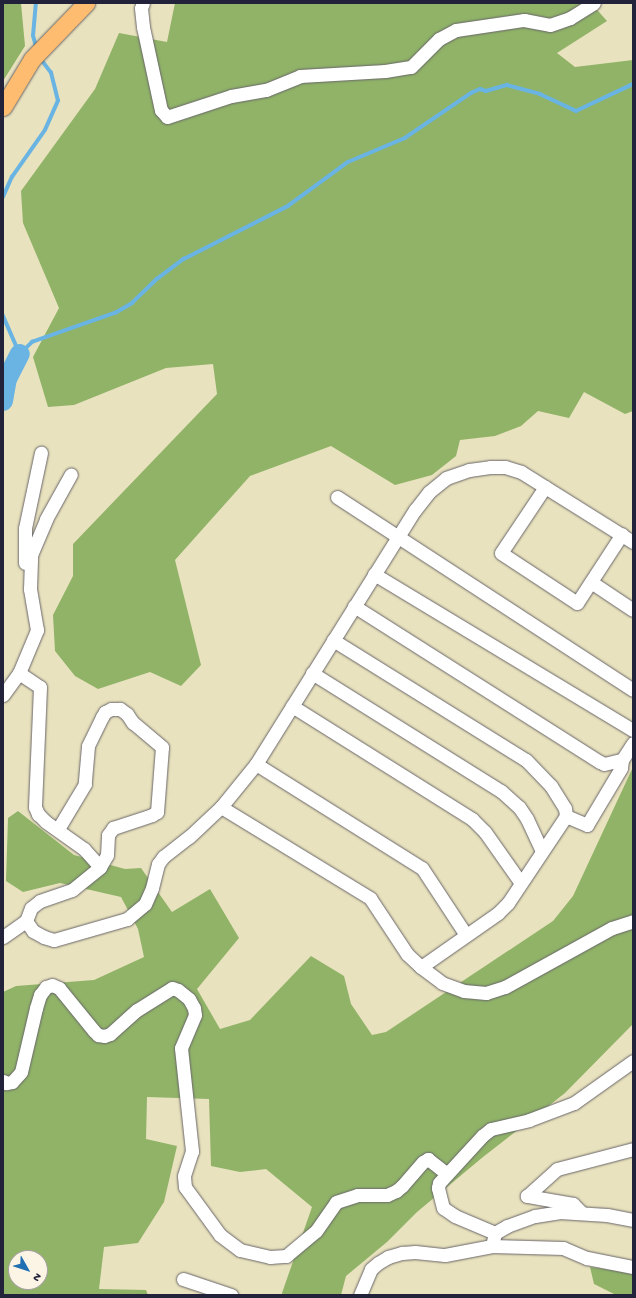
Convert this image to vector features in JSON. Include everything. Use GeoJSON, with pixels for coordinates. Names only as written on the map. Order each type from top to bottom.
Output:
{"type":"FeatureCollection","features":[{"type":"Feature","properties":{"kind":"main road"},"geometry":{"type":"LineString","coordinates":[[3,107],[36,54],[86,3]]}},
{"type":"Feature","properties":{"kind":"street"},"geometry":{"type":"LineString","coordinates":[[143,3],[141,8],[143,27],[161,110],[167,117],[231,96],[266,90],[300,76],[385,71],[411,67],[439,39],[456,30],[524,20],[550,24],[570,18],[594,3]]}},
{"type":"Feature","properties":{"kind":"street"},"geometry":{"type":"LineString","coordinates":[[30,581],[26,575],[25,528],[41,453]]}},
{"type":"Feature","properties":{"kind":"street"},"geometry":{"type":"LineString","coordinates":[[26,921],[33,931],[54,940],[127,919],[145,904],[152,888],[158,864],[163,857],[189,837],[221,807],[256,764],[398,536],[429,492],[446,478],[469,470],[490,467],[505,467],[521,472],[633,542]]}},
{"type":"Feature","properties":{"kind":"street"},"geometry":{"type":"LineString","coordinates":[[3,694],[19,673],[37,630],[30,581],[31,555],[46,518],[71,474]]}},
{"type":"Feature","properties":{"kind":"street"},"geometry":{"type":"LineString","coordinates":[[545,487],[501,553],[577,603],[622,534]]}},
{"type":"Feature","properties":{"kind":"street"},"geometry":{"type":"LineString","coordinates":[[337,497],[633,690]]}},
{"type":"Feature","properties":{"kind":"street"},"geometry":{"type":"LineString","coordinates":[[374,574],[633,730]]}},
{"type":"Feature","properties":{"kind":"street"},"geometry":{"type":"LineString","coordinates":[[591,582],[633,610]]}},
{"type":"Feature","properties":{"kind":"street"},"geometry":{"type":"LineString","coordinates":[[354,606],[600,762],[604,764],[622,760]]}},
{"type":"Feature","properties":{"kind":"street"},"geometry":{"type":"LineString","coordinates":[[333,640],[526,760],[550,786],[565,808],[566,816],[508,902],[498,913],[421,967]]}},
{"type":"Feature","properties":{"kind":"street"},"geometry":{"type":"LineString","coordinates":[[19,673],[40,687],[35,807],[38,814],[46,822],[58,829],[84,849],[100,867]]}},
{"type":"Feature","properties":{"kind":"street"},"geometry":{"type":"LineString","coordinates":[[312,673],[501,791],[519,807],[527,819],[542,851]]}},
{"type":"Feature","properties":{"kind":"street"},"geometry":{"type":"LineString","coordinates":[[292,706],[472,819],[485,832],[521,883]]}},
{"type":"Feature","properties":{"kind":"street"},"geometry":{"type":"LineString","coordinates":[[3,937],[26,921],[31,908],[40,901],[72,890],[100,867],[107,855],[108,835],[113,828],[152,815],[159,809],[162,748],[133,723],[124,711],[111,709],[105,712],[102,717],[88,746],[85,784],[58,829]]}},
{"type":"Feature","properties":{"kind":"street"},"geometry":{"type":"LineString","coordinates":[[566,816],[587,825],[621,768],[622,760],[633,743]]}},
{"type":"Feature","properties":{"kind":"street"},"geometry":{"type":"LineString","coordinates":[[256,764],[422,868],[466,935]]}},
{"type":"Feature","properties":{"kind":"street"},"geometry":{"type":"LineString","coordinates":[[221,807],[370,898],[407,954],[442,983],[464,991],[486,993],[505,987],[612,928],[633,921]]}},
{"type":"Feature","properties":{"kind":"street"},"geometry":{"type":"LineString","coordinates":[[3,1081],[6,1083],[12,1082],[21,1072],[36,1008],[40,995],[46,987],[52,985],[59,988],[94,1031],[98,1035],[104,1036],[110,1034],[137,1010],[172,988],[178,990],[189,999],[194,1008],[195,1014],[181,1048],[192,1151],[184,1176],[185,1187],[220,1235],[240,1250],[270,1257],[286,1256],[316,1231],[336,1202],[357,1195],[386,1194],[396,1191],[423,1162],[428,1159],[447,1174]]}},
{"type":"Feature","properties":{"kind":"street"},"geometry":{"type":"LineString","coordinates":[[495,1233],[455,1216],[443,1208],[438,1188],[439,1183],[482,1136],[491,1129],[529,1120],[574,1103],[633,1061]]}},
{"type":"Feature","properties":{"kind":"street"},"geometry":{"type":"LineString","coordinates":[[582,1214],[573,1204],[527,1196],[557,1169],[633,1150]]}},
{"type":"Feature","properties":{"kind":"street"},"geometry":{"type":"LineString","coordinates":[[492,1246],[495,1233],[507,1226],[535,1216],[559,1212],[607,1215],[633,1220]]}},
{"type":"Feature","properties":{"kind":"street"},"geometry":{"type":"LineString","coordinates":[[360,1295],[372,1270],[378,1263],[388,1257],[402,1253],[415,1252],[445,1255],[492,1246],[564,1248],[587,1258],[633,1266]]}},
{"type":"Feature","properties":{"kind":"street"},"geometry":{"type":"LineString","coordinates":[[182,1279],[231,1295]]}},
{"type":"Feature","properties":{"kind":"green space"},"geometry":{"type":"Polygon","coordinates":[[[3,3],[21,3],[25,46],[3,81],[3,3]]]}},
{"type":"Feature","properties":{"kind":"green space"},"geometry":{"type":"Polygon","coordinates":[[[175,3],[591,3],[607,21],[557,53],[575,67],[633,60],[633,411],[625,414],[584,392],[569,418],[538,411],[521,426],[495,436],[460,440],[456,456],[432,475],[395,485],[331,446],[250,476],[175,560],[201,665],[181,686],[150,672],[98,689],[75,676],[55,651],[53,615],[73,576],[73,544],[217,394],[213,364],[166,368],[74,405],[48,407],[33,357],[59,308],[23,223],[21,191],[95,89],[119,33],[167,42],[175,3]]]}},
{"type":"Feature","properties":{"kind":"green space"},"geometry":{"type":"Polygon","coordinates":[[[633,767],[633,1024],[565,1093],[483,1157],[417,1212],[387,1242],[346,1276],[341,1295],[283,1295],[282,1293],[312,1207],[266,1169],[240,1172],[211,1166],[209,1099],[147,1097],[146,1139],[177,1146],[164,1202],[138,1243],[104,1247],[99,1289],[146,1290],[148,1295],[3,1295],[3,992],[16,986],[94,980],[144,957],[138,929],[121,897],[60,883],[23,892],[6,881],[8,818],[18,811],[74,855],[125,869],[141,868],[172,912],[210,889],[239,938],[197,989],[220,1029],[250,1020],[311,956],[344,976],[351,1004],[372,1035],[386,1032],[553,921],[573,896],[633,767]]]}},
{"type":"Feature","properties":{"kind":"green space"},"geometry":{"type":"Polygon","coordinates":[[[590,1267],[633,1273],[633,1295],[616,1295],[594,1284],[590,1267]]]}},
{"type":"Feature","properties":{"kind":"waterway"},"geometry":{"type":"LineString","coordinates":[[36,3],[33,36],[36,47]]}},
{"type":"Feature","properties":{"kind":"waterway"},"geometry":{"type":"LineString","coordinates":[[3,197],[12,177],[45,130],[58,101],[51,73],[39,57]]}},
{"type":"Feature","properties":{"kind":"waterway"},"geometry":{"type":"LineString","coordinates":[[3,315],[20,354],[32,342],[115,313],[132,303],[157,279],[184,259],[288,206],[348,162],[405,138],[471,93],[480,89],[486,91],[507,85],[540,94],[576,111],[633,84]]}},
{"type":"Feature","properties":{"kind":"waterway"},"geometry":{"type":"LineString","coordinates":[[3,401],[7,379],[20,354]]}}]}
